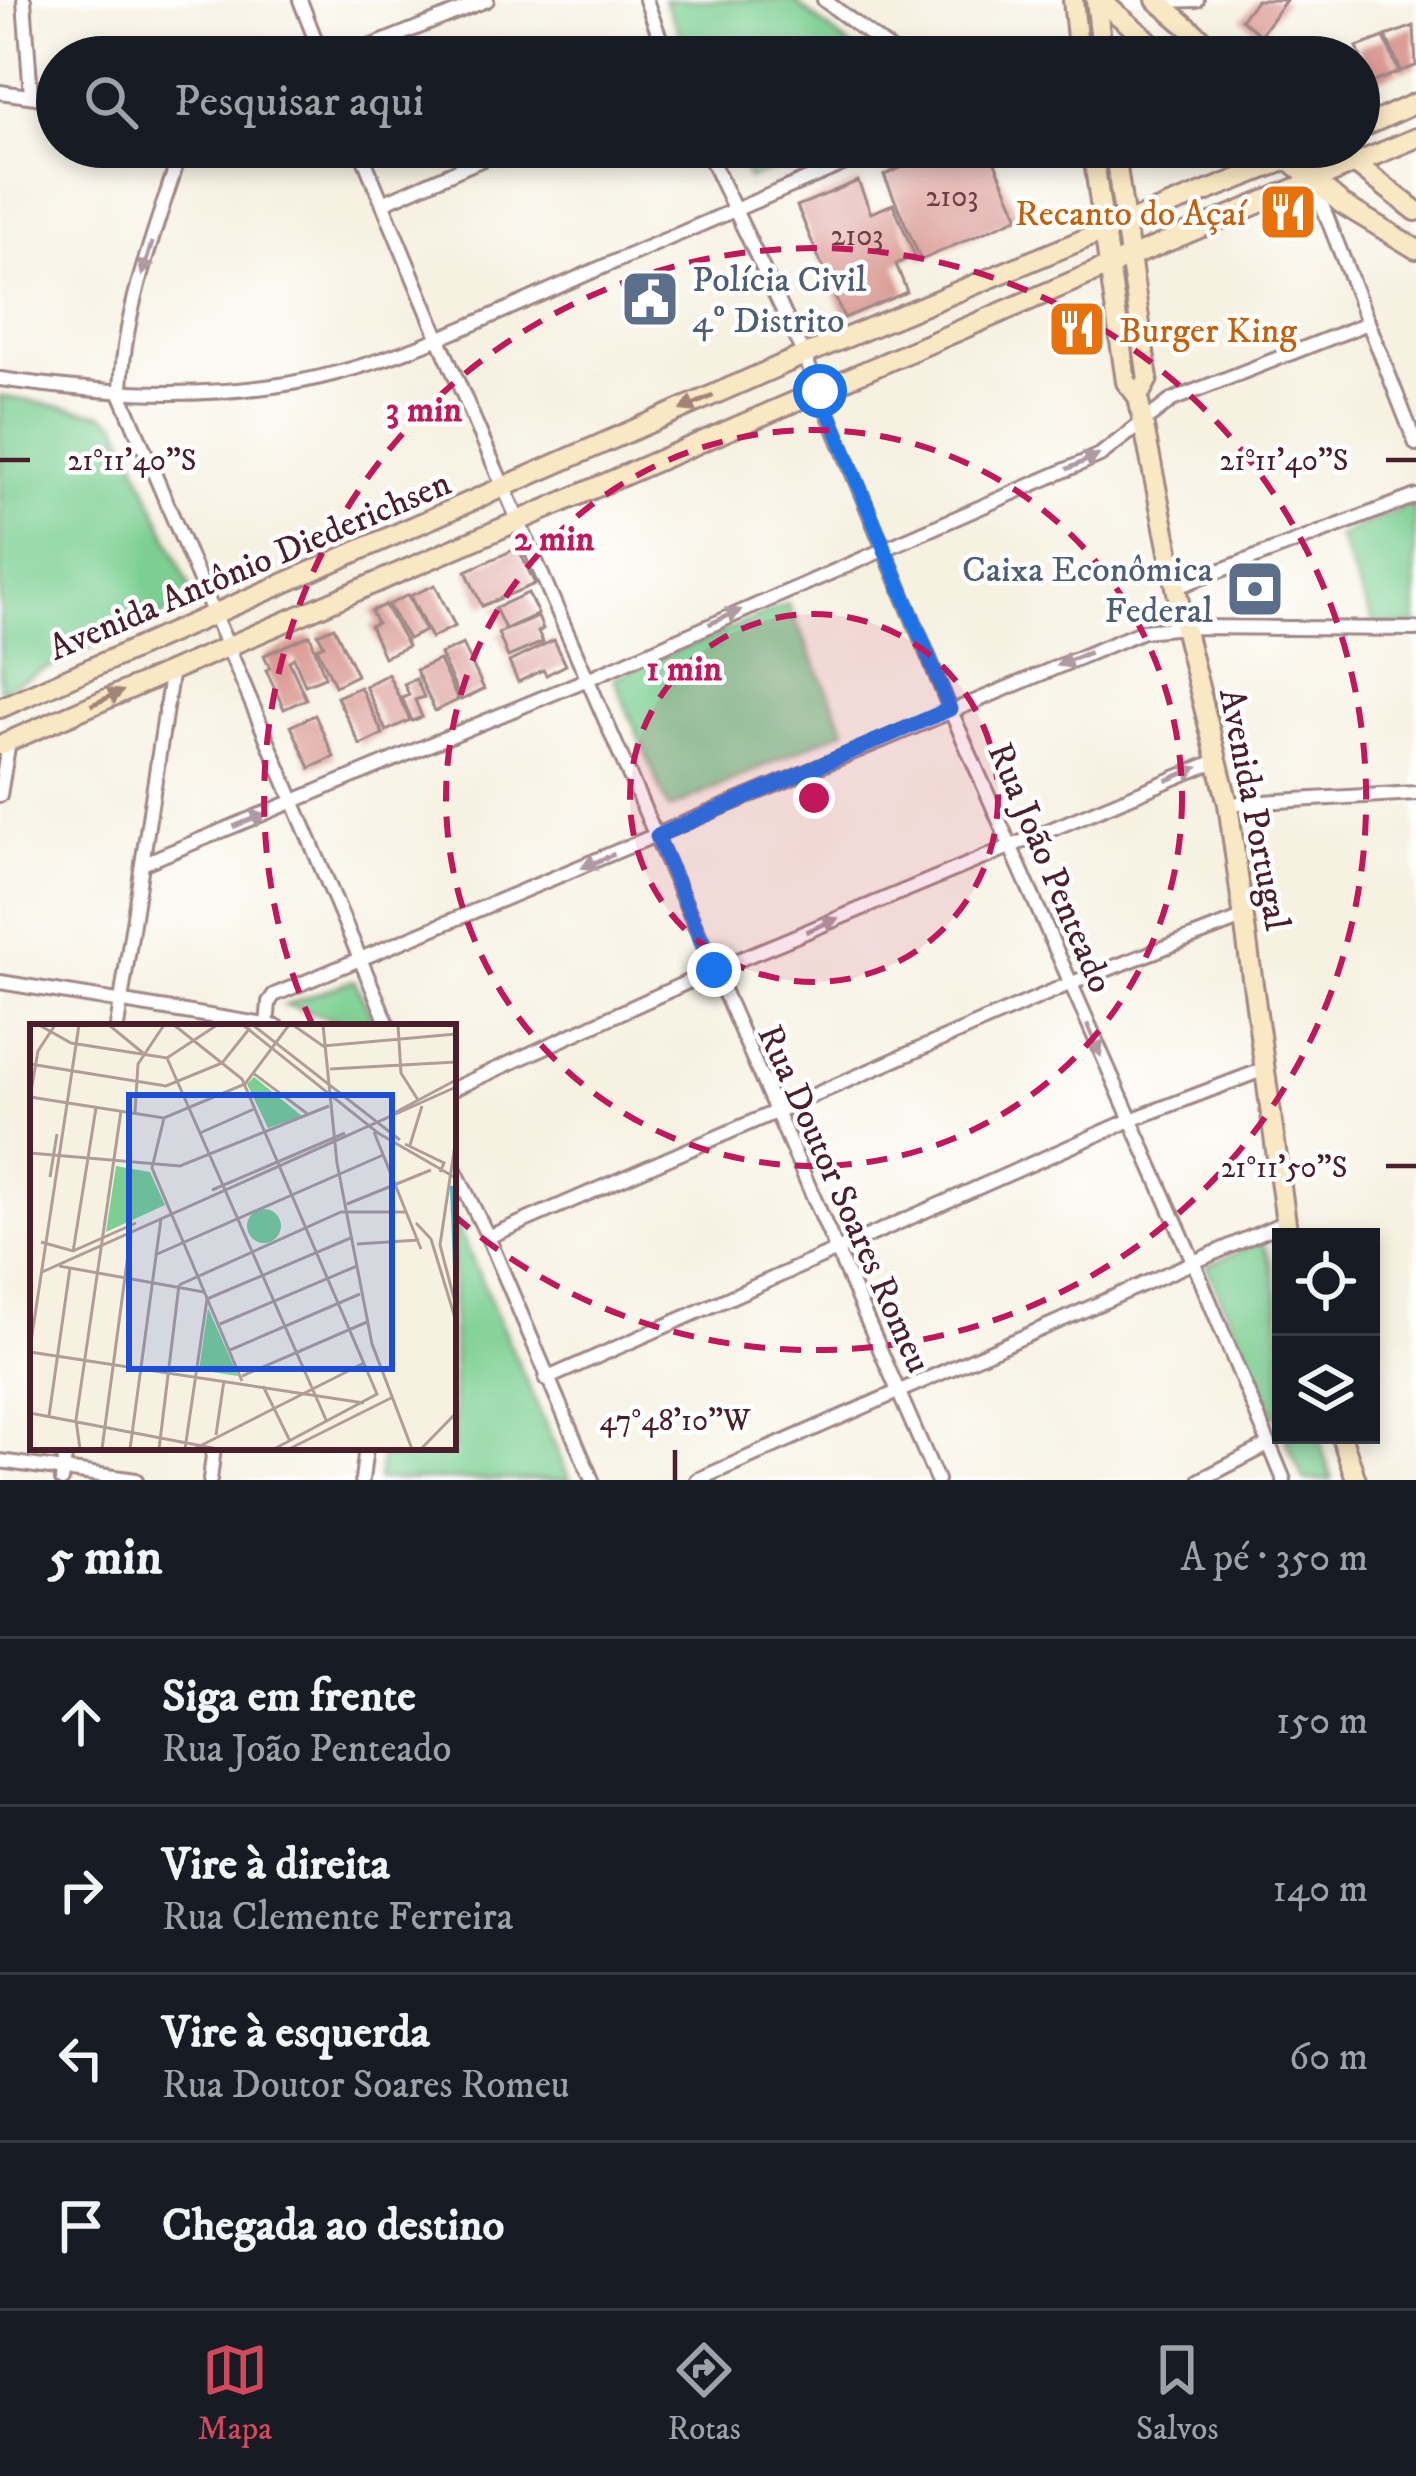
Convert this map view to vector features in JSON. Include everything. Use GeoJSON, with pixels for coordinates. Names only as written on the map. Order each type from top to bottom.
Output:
{"type":"FeatureCollection","features":[{"type":"Feature","properties":{"kind":"main road"},"geometry":{"type":"LineString","coordinates":[[1073,0],[1077,36]]}},
{"type":"Feature","properties":{"kind":"main road"},"geometry":{"type":"LineString","coordinates":[[1098,0],[1101,36]]}},
{"type":"Feature","properties":{"kind":"main road"},"geometry":{"type":"LineString","coordinates":[[1098,0],[1142,36]]}},
{"type":"Feature","properties":{"kind":"main road"},"geometry":{"type":"LineString","coordinates":[[1156,0],[1198,36]]}},
{"type":"Feature","properties":{"kind":"main road"},"geometry":{"type":"LineString","coordinates":[[1380,119],[1416,103]]}},
{"type":"Feature","properties":{"kind":"main road","name":"Avenida Antônio Diederichsen"},"geometry":{"type":"LineString","coordinates":[[1380,154],[1416,138]]}},
{"type":"Feature","properties":{"kind":"main road","name":"Avenida Portugal"},"geometry":{"type":"LineString","coordinates":[[1098,168],[1128,258],[1148,379],[1138,398]]}},
{"type":"Feature","properties":{"kind":"main road","name":"Avenida Portugal"},"geometry":{"type":"LineString","coordinates":[[1114,168],[1114,227],[1108,266],[1126,382],[1138,398],[1184,627],[1228,804],[1286,1228]]}},
{"type":"Feature","properties":{"kind":"main road","name":"Avenida Antônio Diederichsen"},"geometry":{"type":"LineString","coordinates":[[0,708],[804,355],[1247,168]]}},
{"type":"Feature","properties":{"kind":"main road"},"geometry":{"type":"LineString","coordinates":[[1298,168],[1416,263]]}},
{"type":"Feature","properties":{"kind":"main road","name":"Avenida Antônio Diederichsen"},"geometry":{"type":"LineString","coordinates":[[4,743],[1108,266],[1347,168]]}},
{"type":"Feature","properties":{"kind":"main road"},"geometry":{"type":"LineString","coordinates":[[1362,168],[1416,211]]}},
{"type":"Feature","properties":{"kind":"main road"},"geometry":{"type":"LineString","coordinates":[[1342,204],[1416,249]]}},
{"type":"Feature","properties":{"kind":"main road"},"geometry":{"type":"LineString","coordinates":[[1344,1444],[1356,1480]]}},
{"type":"Feature","properties":{"kind":"street"},"geometry":{"type":"LineString","coordinates":[[24,0],[31,96]]}},
{"type":"Feature","properties":{"kind":"street"},"geometry":{"type":"LineString","coordinates":[[300,0],[314,36]]}},
{"type":"Feature","properties":{"kind":"street"},"geometry":{"type":"LineString","coordinates":[[397,36],[487,0]]}},
{"type":"Feature","properties":{"kind":"street"},"geometry":{"type":"LineString","coordinates":[[646,0],[659,36]]}},
{"type":"Feature","properties":{"kind":"street"},"geometry":{"type":"LineString","coordinates":[[824,0],[872,36]]}},
{"type":"Feature","properties":{"kind":"street"},"geometry":{"type":"LineString","coordinates":[[1156,0],[1197,0]]}},
{"type":"Feature","properties":{"kind":"street"},"geometry":{"type":"LineString","coordinates":[[0,92],[36,97]]}},
{"type":"Feature","properties":{"kind":"street"},"geometry":{"type":"LineString","coordinates":[[175,168],[128,319],[122,395],[388,1024]]}},
{"type":"Feature","properties":{"kind":"street","name":"Rua Doutor Soares Romeu"},"geometry":{"type":"LineString","coordinates":[[368,168],[937,1480]]}},
{"type":"Feature","properties":{"kind":"street"},"geometry":{"type":"LineString","coordinates":[[382,203],[462,168]]}},
{"type":"Feature","properties":{"kind":"street","name":"Rua João Penteado"},"geometry":{"type":"LineString","coordinates":[[714,168],[820,391],[950,709],[1284,1480]]}},
{"type":"Feature","properties":{"kind":"street"},"geometry":{"type":"LineString","coordinates":[[0,379],[122,395],[214,393],[339,373],[439,339],[833,168]]}},
{"type":"Feature","properties":{"kind":"street"},"geometry":{"type":"LineString","coordinates":[[1313,181],[1416,444]]}},
{"type":"Feature","properties":{"kind":"street"},"geometry":{"type":"LineString","coordinates":[[142,864],[590,678],[1100,455],[1172,400],[1367,323]]}},
{"type":"Feature","properties":{"kind":"street"},"geometry":{"type":"LineString","coordinates":[[1177,587],[1416,496]]}},
{"type":"Feature","properties":{"kind":"street"},"geometry":{"type":"LineString","coordinates":[[270,1024],[268,1002],[274,994],[1143,631],[1184,627],[1416,629]]}},
{"type":"Feature","properties":{"kind":"street"},"geometry":{"type":"LineString","coordinates":[[117,1024],[172,669]]}},
{"type":"Feature","properties":{"kind":"street"},"geometry":{"type":"LineString","coordinates":[[0,795],[4,743]]}},
{"type":"Feature","properties":{"kind":"street"},"geometry":{"type":"LineString","coordinates":[[456,1088],[714,970],[1218,760]]}},
{"type":"Feature","properties":{"kind":"street"},"geometry":{"type":"LineString","coordinates":[[1228,804],[1416,794]]}},
{"type":"Feature","properties":{"kind":"street"},"geometry":{"type":"LineString","coordinates":[[488,1237],[1070,984],[1245,917]]}},
{"type":"Feature","properties":{"kind":"street"},"geometry":{"type":"LineString","coordinates":[[0,982],[258,1024]]}},
{"type":"Feature","properties":{"kind":"street"},"geometry":{"type":"LineString","coordinates":[[546,1379],[1128,1120],[1265,1069]]}},
{"type":"Feature","properties":{"kind":"street"},"geometry":{"type":"LineString","coordinates":[[456,1172],[592,1480]]}},
{"type":"Feature","properties":{"kind":"street"},"geometry":{"type":"LineString","coordinates":[[697,1480],[1193,1262],[1272,1235]]}},
{"type":"Feature","properties":{"kind":"street"},"geometry":{"type":"LineString","coordinates":[[1200,1480],[1268,1445]]}},
{"type":"Feature","properties":{"kind":"street"},"geometry":{"type":"LineString","coordinates":[[210,1480],[214,1450]]}},
{"type":"Feature","properties":{"kind":"street"},"geometry":{"type":"LineString","coordinates":[[362,1480],[366,1450]]}},
{"type":"Feature","properties":{"kind":"street"},"geometry":{"type":"LineString","coordinates":[[0,1461],[62,1475],[136,1480]]}},
{"type":"Feature","properties":{"kind":"green space"},"geometry":{"type":"Polygon","coordinates":[[[664,0],[793,0],[837,36],[681,36],[664,0]]]}},
{"type":"Feature","properties":{"kind":"green space"},"geometry":{"type":"Polygon","coordinates":[[[743,168],[780,168],[748,179],[743,168]]]}},
{"type":"Feature","properties":{"kind":"green space"},"geometry":{"type":"Polygon","coordinates":[[[0,396],[103,414],[118,423],[193,595],[190,603],[0,690],[0,396]]]}},
{"type":"Feature","properties":{"kind":"green space"},"geometry":{"type":"Polygon","coordinates":[[[1414,503],[1416,626],[1375,626],[1338,536],[1414,503]]]}},
{"type":"Feature","properties":{"kind":"green space"},"geometry":{"type":"Polygon","coordinates":[[[788,604],[845,729],[669,809],[614,678],[788,604]]]}},
{"type":"Feature","properties":{"kind":"green space"},"geometry":{"type":"Polygon","coordinates":[[[354,980],[376,1024],[342,1022],[285,1005],[354,980]]]}},
{"type":"Feature","properties":{"kind":"green space"},"geometry":{"type":"Polygon","coordinates":[[[456,1223],[570,1480],[378,1480],[382,1450],[456,1450],[456,1223]]]}},
{"type":"Feature","properties":{"kind":"green space"},"geometry":{"type":"Polygon","coordinates":[[[1261,1242],[1269,1258],[1272,1409],[1206,1266],[1261,1242]]]}},
{"type":"Feature","properties":{"kind":"green space"},"geometry":{"type":"Polygon","coordinates":[[[1288,1444],[1321,1444],[1332,1480],[1304,1480],[1288,1444]]]}},
{"type":"Feature","properties":{"kind":"building"},"geometry":{"type":"Polygon","coordinates":[[[1257,0],[1286,0],[1260,35],[1241,19],[1257,0]]]}},
{"type":"Feature","properties":{"kind":"building"},"geometry":{"type":"Polygon","coordinates":[[[1414,26],[1416,66],[1401,71],[1386,36],[1414,26]]]}},
{"type":"Feature","properties":{"kind":"building"},"geometry":{"type":"Polygon","coordinates":[[[1384,37],[1399,72],[1380,79],[1380,38],[1384,37]]]}},
{"type":"Feature","properties":{"kind":"building"},"geometry":{"type":"Polygon","coordinates":[[[900,168],[997,168],[1019,217],[921,260],[884,175],[900,168]]]}},
{"type":"Feature","properties":{"kind":"building"},"geometry":{"type":"Polygon","coordinates":[[[858,181],[871,213],[893,204],[915,256],[896,264],[907,292],[844,318],[797,206],[858,181]]]}},
{"type":"Feature","properties":{"kind":"building"},"geometry":{"type":"Polygon","coordinates":[[[518,548],[535,584],[482,606],[466,571],[518,548]]]}},
{"type":"Feature","properties":{"kind":"building"},"geometry":{"type":"Polygon","coordinates":[[[435,585],[455,626],[431,638],[410,596],[435,585]]]}},
{"type":"Feature","properties":{"kind":"building"},"geometry":{"type":"Polygon","coordinates":[[[528,593],[538,614],[505,629],[495,608],[528,593]]]}},
{"type":"Feature","properties":{"kind":"building"},"geometry":{"type":"Polygon","coordinates":[[[408,595],[425,631],[408,639],[388,605],[408,595]]]}},
{"type":"Feature","properties":{"kind":"building"},"geometry":{"type":"Polygon","coordinates":[[[385,605],[408,646],[384,657],[370,626],[377,623],[371,611],[385,605]]]}},
{"type":"Feature","properties":{"kind":"building"},"geometry":{"type":"Polygon","coordinates":[[[538,617],[543,642],[508,657],[498,633],[538,617]]]}},
{"type":"Feature","properties":{"kind":"building"},"geometry":{"type":"Polygon","coordinates":[[[334,627],[357,675],[335,686],[317,648],[324,645],[318,634],[334,627]]]}},
{"type":"Feature","properties":{"kind":"building"},"geometry":{"type":"Polygon","coordinates":[[[310,635],[325,677],[305,685],[294,658],[289,661],[306,699],[284,709],[264,655],[310,635]]]}},
{"type":"Feature","properties":{"kind":"building"},"geometry":{"type":"Polygon","coordinates":[[[554,640],[566,665],[518,682],[509,662],[554,640]]]}},
{"type":"Feature","properties":{"kind":"building"},"geometry":{"type":"Polygon","coordinates":[[[463,644],[484,689],[461,700],[440,654],[463,644]]]}},
{"type":"Feature","properties":{"kind":"building"},"geometry":{"type":"Polygon","coordinates":[[[439,660],[458,700],[435,711],[416,670],[439,660]]]}},
{"type":"Feature","properties":{"kind":"building"},"geometry":{"type":"Polygon","coordinates":[[[388,674],[410,720],[386,731],[365,686],[388,674]]]}},
{"type":"Feature","properties":{"kind":"building"},"geometry":{"type":"Polygon","coordinates":[[[416,679],[424,697],[415,700],[422,717],[412,721],[402,698],[409,695],[404,684],[416,679]]]}},
{"type":"Feature","properties":{"kind":"building"},"geometry":{"type":"Polygon","coordinates":[[[360,687],[383,734],[360,745],[337,697],[360,687]]]}},
{"type":"Feature","properties":{"kind":"building"},"geometry":{"type":"Polygon","coordinates":[[[315,715],[334,757],[310,768],[291,726],[315,715]]]}},
{"type":"Feature","properties":{"kind":"place","name":"Recanto do Açaí"},"geometry":{"type":"Point","coordinates":[1288,212]}},
{"type":"Feature","properties":{"kind":"place","name":"Polícia Civil 4º Distrito"},"geometry":{"type":"Point","coordinates":[650,299]}},
{"type":"Feature","properties":{"kind":"place","name":"Burger King"},"geometry":{"type":"Point","coordinates":[1077,329]}},
{"type":"Feature","properties":{"kind":"place","name":"Caixa Econômica Federal"},"geometry":{"type":"Point","coordinates":[1255,589]}},
{"type":"Feature","properties":{"kind":"route"},"geometry":{"type":"LineString","coordinates":[[714,970],[657,836],[950,709],[820,391]]}}]}
